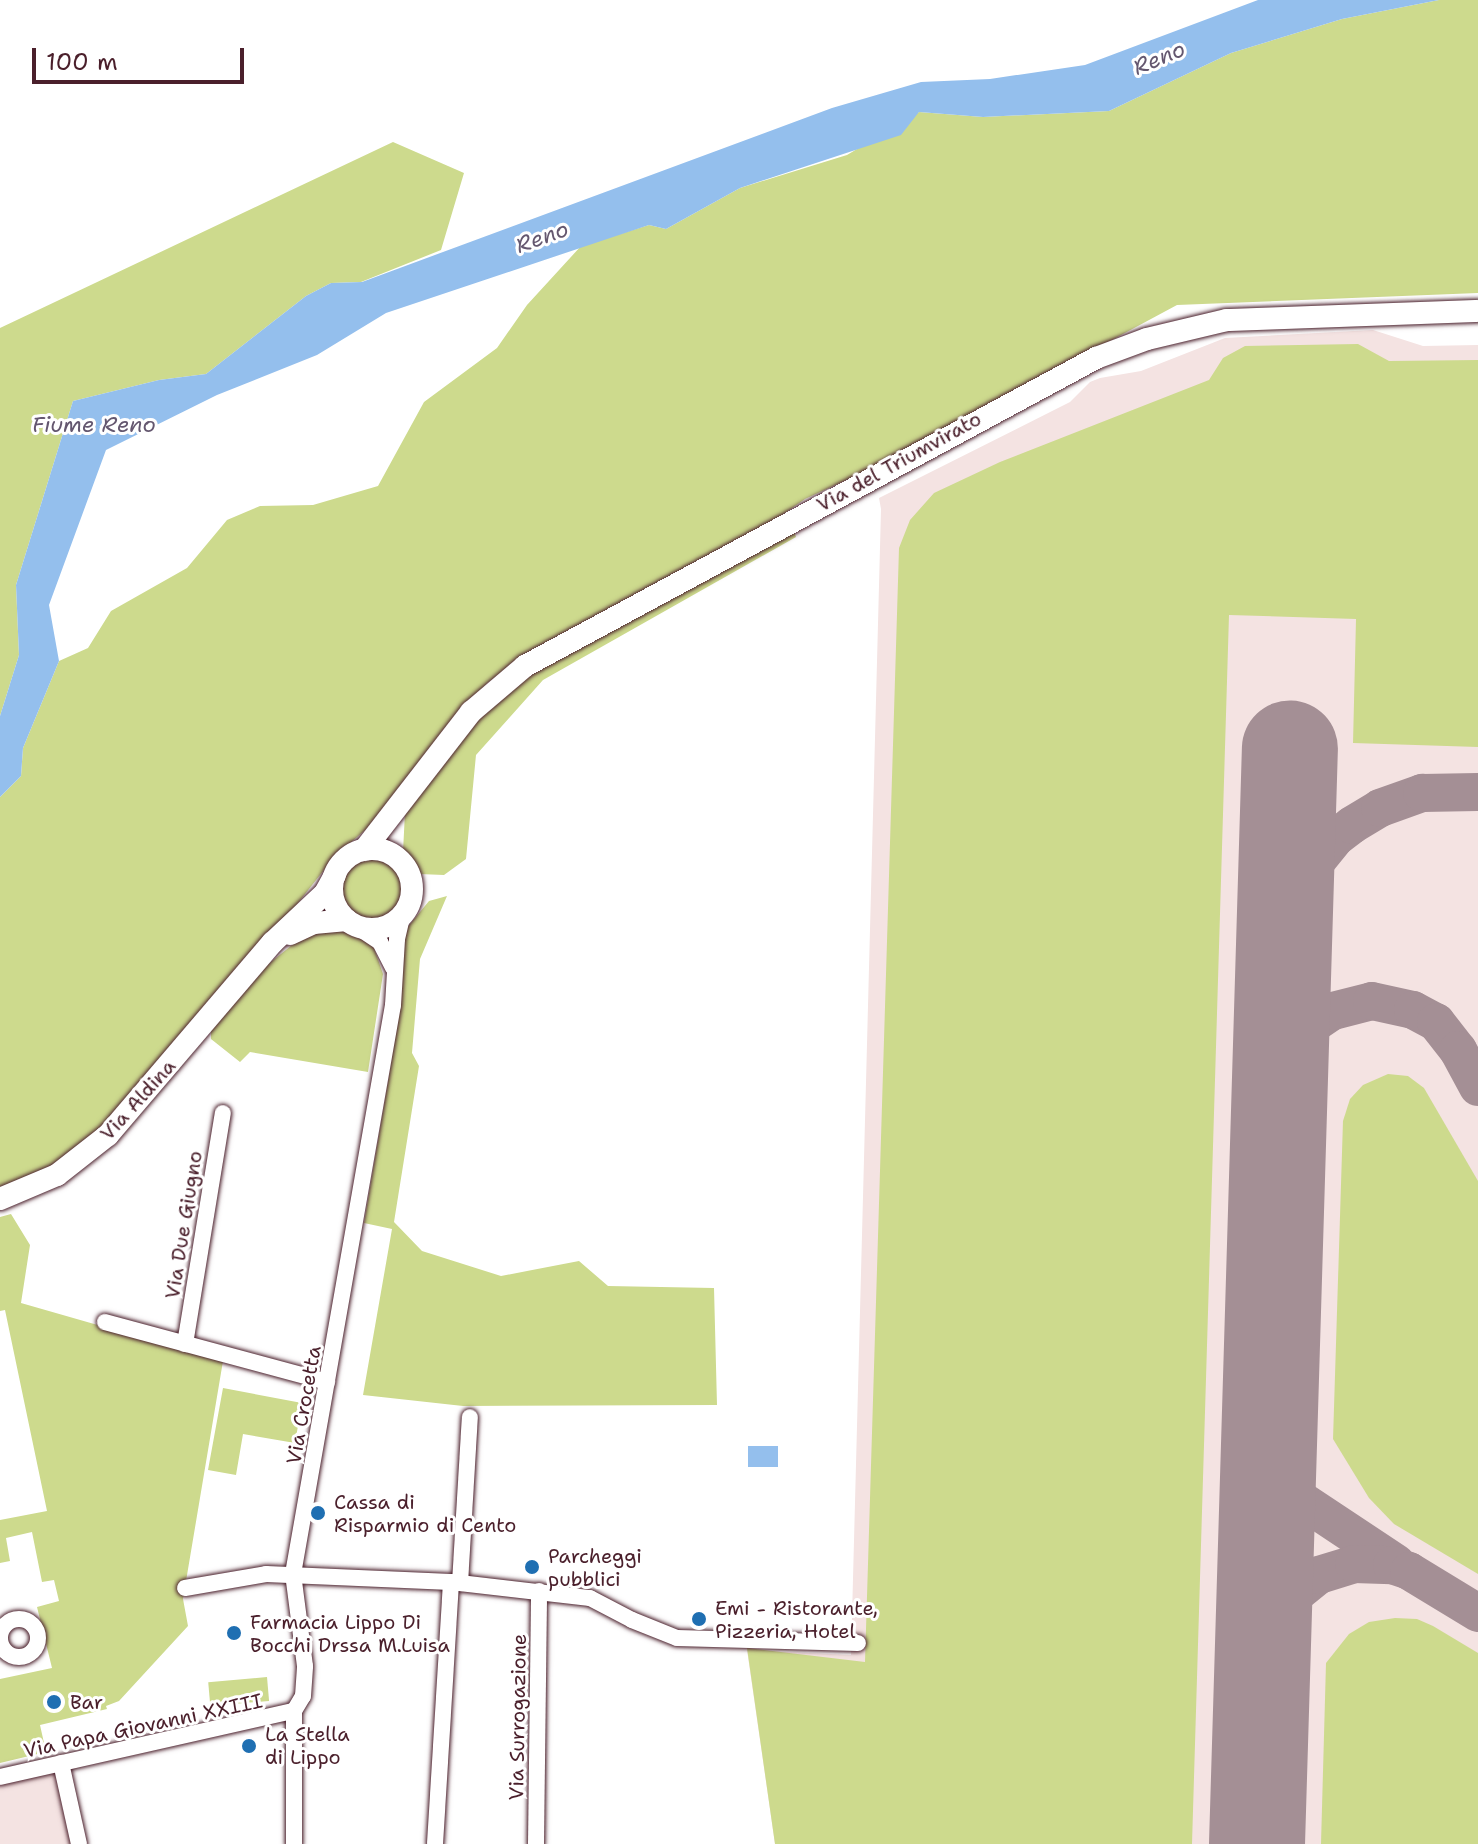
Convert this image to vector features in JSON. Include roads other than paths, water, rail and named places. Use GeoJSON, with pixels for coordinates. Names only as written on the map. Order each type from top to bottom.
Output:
{"type":"FeatureCollection","features":[{"type":"Feature","properties":{"kind":"street","name":"Via del Triumvirato"},"geometry":{"type":"LineString","coordinates":[[364,850],[471,712],[525,666],[1096,358],[1147,339],[1227,320],[1478,311]]}},
{"type":"Feature","properties":{"kind":"street"},"geometry":{"type":"LineString","coordinates":[[352,923],[387,927],[403,914],[412,891],[411,879],[401,861],[395,835],[400,801]]}},
{"type":"Feature","properties":{"kind":"street"},"geometry":{"type":"LineString","coordinates":[[394,971],[380,942],[352,923],[334,900],[335,875],[346,859],[364,850],[383,851],[401,861]]}},
{"type":"Feature","properties":{"kind":"street","name":"Via Aldina"},"geometry":{"type":"LineString","coordinates":[[0,1199],[57,1175],[108,1135],[250,969],[325,893],[335,875]]}},
{"type":"Feature","properties":{"kind":"street","name":"Via Crocetta"},"geometry":{"type":"LineString","coordinates":[[294,1844],[294,1711],[303,1696],[305,1666],[293,1574],[393,1005],[394,971],[403,914]]}},
{"type":"Feature","properties":{"kind":"street","name":"Via Aldina"},"geometry":{"type":"LineString","coordinates":[[250,969],[301,928],[314,923],[352,923]]}},
{"type":"Feature","properties":{"kind":"street","name":"Via Due Giugno"},"geometry":{"type":"LineString","coordinates":[[185,1344],[223,1113]]}},
{"type":"Feature","properties":{"kind":"street"},"geometry":{"type":"LineString","coordinates":[[105,1322],[327,1382]]}},
{"type":"Feature","properties":{"kind":"street"},"geometry":{"type":"LineString","coordinates":[[435,1844],[470,1417]]}},
{"type":"Feature","properties":{"kind":"street"},"geometry":{"type":"LineString","coordinates":[[185,1588],[266,1574],[455,1582],[590,1598],[677,1638],[858,1643]]}},
{"type":"Feature","properties":{"kind":"street","name":"Via Surrogazione"},"geometry":{"type":"LineString","coordinates":[[536,1844],[539,1591]]}},
{"type":"Feature","properties":{"kind":"street","name":"Via Papa Giovanni XXIII"},"geometry":{"type":"LineString","coordinates":[[0,1777],[294,1711]]}},
{"type":"Feature","properties":{"kind":"street"},"geometry":{"type":"LineString","coordinates":[[61,1763],[79,1844]]}},
{"type":"Feature","properties":{"kind":"water","name":"Fiume Reno"},"geometry":{"type":"Polygon","coordinates":[[[1258,0],[1439,0],[1342,19],[1231,53],[1109,111],[983,117],[919,112],[901,135],[740,188],[666,229],[649,225],[386,313],[317,355],[217,395],[106,450],[49,605],[59,661],[23,748],[21,776],[0,797],[0,716],[19,655],[16,585],[73,401],[159,380],[206,374],[306,296],[331,283],[362,282],[832,108],[921,82],[990,79],[1085,65],[1258,0]]]}},
{"type":"Feature","properties":{"kind":"water"},"geometry":{"type":"Polygon","coordinates":[[[748,1446],[778,1446],[778,1467],[748,1467],[748,1446]]]}},
{"type":"Feature","properties":{"kind":"place","name":"Cassa di Risparmio di Cento"},"geometry":{"type":"Point","coordinates":[318,1513]}},
{"type":"Feature","properties":{"kind":"place","name":"Parcheggi pubblici"},"geometry":{"type":"Point","coordinates":[532,1567]}},
{"type":"Feature","properties":{"kind":"place","name":"Emi - Ristorante, Pizzeria, Hotel"},"geometry":{"type":"Point","coordinates":[699,1619]}},
{"type":"Feature","properties":{"kind":"place","name":"Farmacia Lippo Di Bocchi Drssa M.Luisa"},"geometry":{"type":"Point","coordinates":[234,1633]}},
{"type":"Feature","properties":{"kind":"place","name":"Bar"},"geometry":{"type":"Point","coordinates":[54,1702]}},
{"type":"Feature","properties":{"kind":"place","name":"La Stella di Lippo"},"geometry":{"type":"Point","coordinates":[249,1746]}},
{"type":"Feature","properties":{"kind":"water label","name":"Reno"},"geometry":{"type":"Point","coordinates":[1159,58]}},
{"type":"Feature","properties":{"kind":"water label","name":"Reno"},"geometry":{"type":"Point","coordinates":[542,237]}}]}
